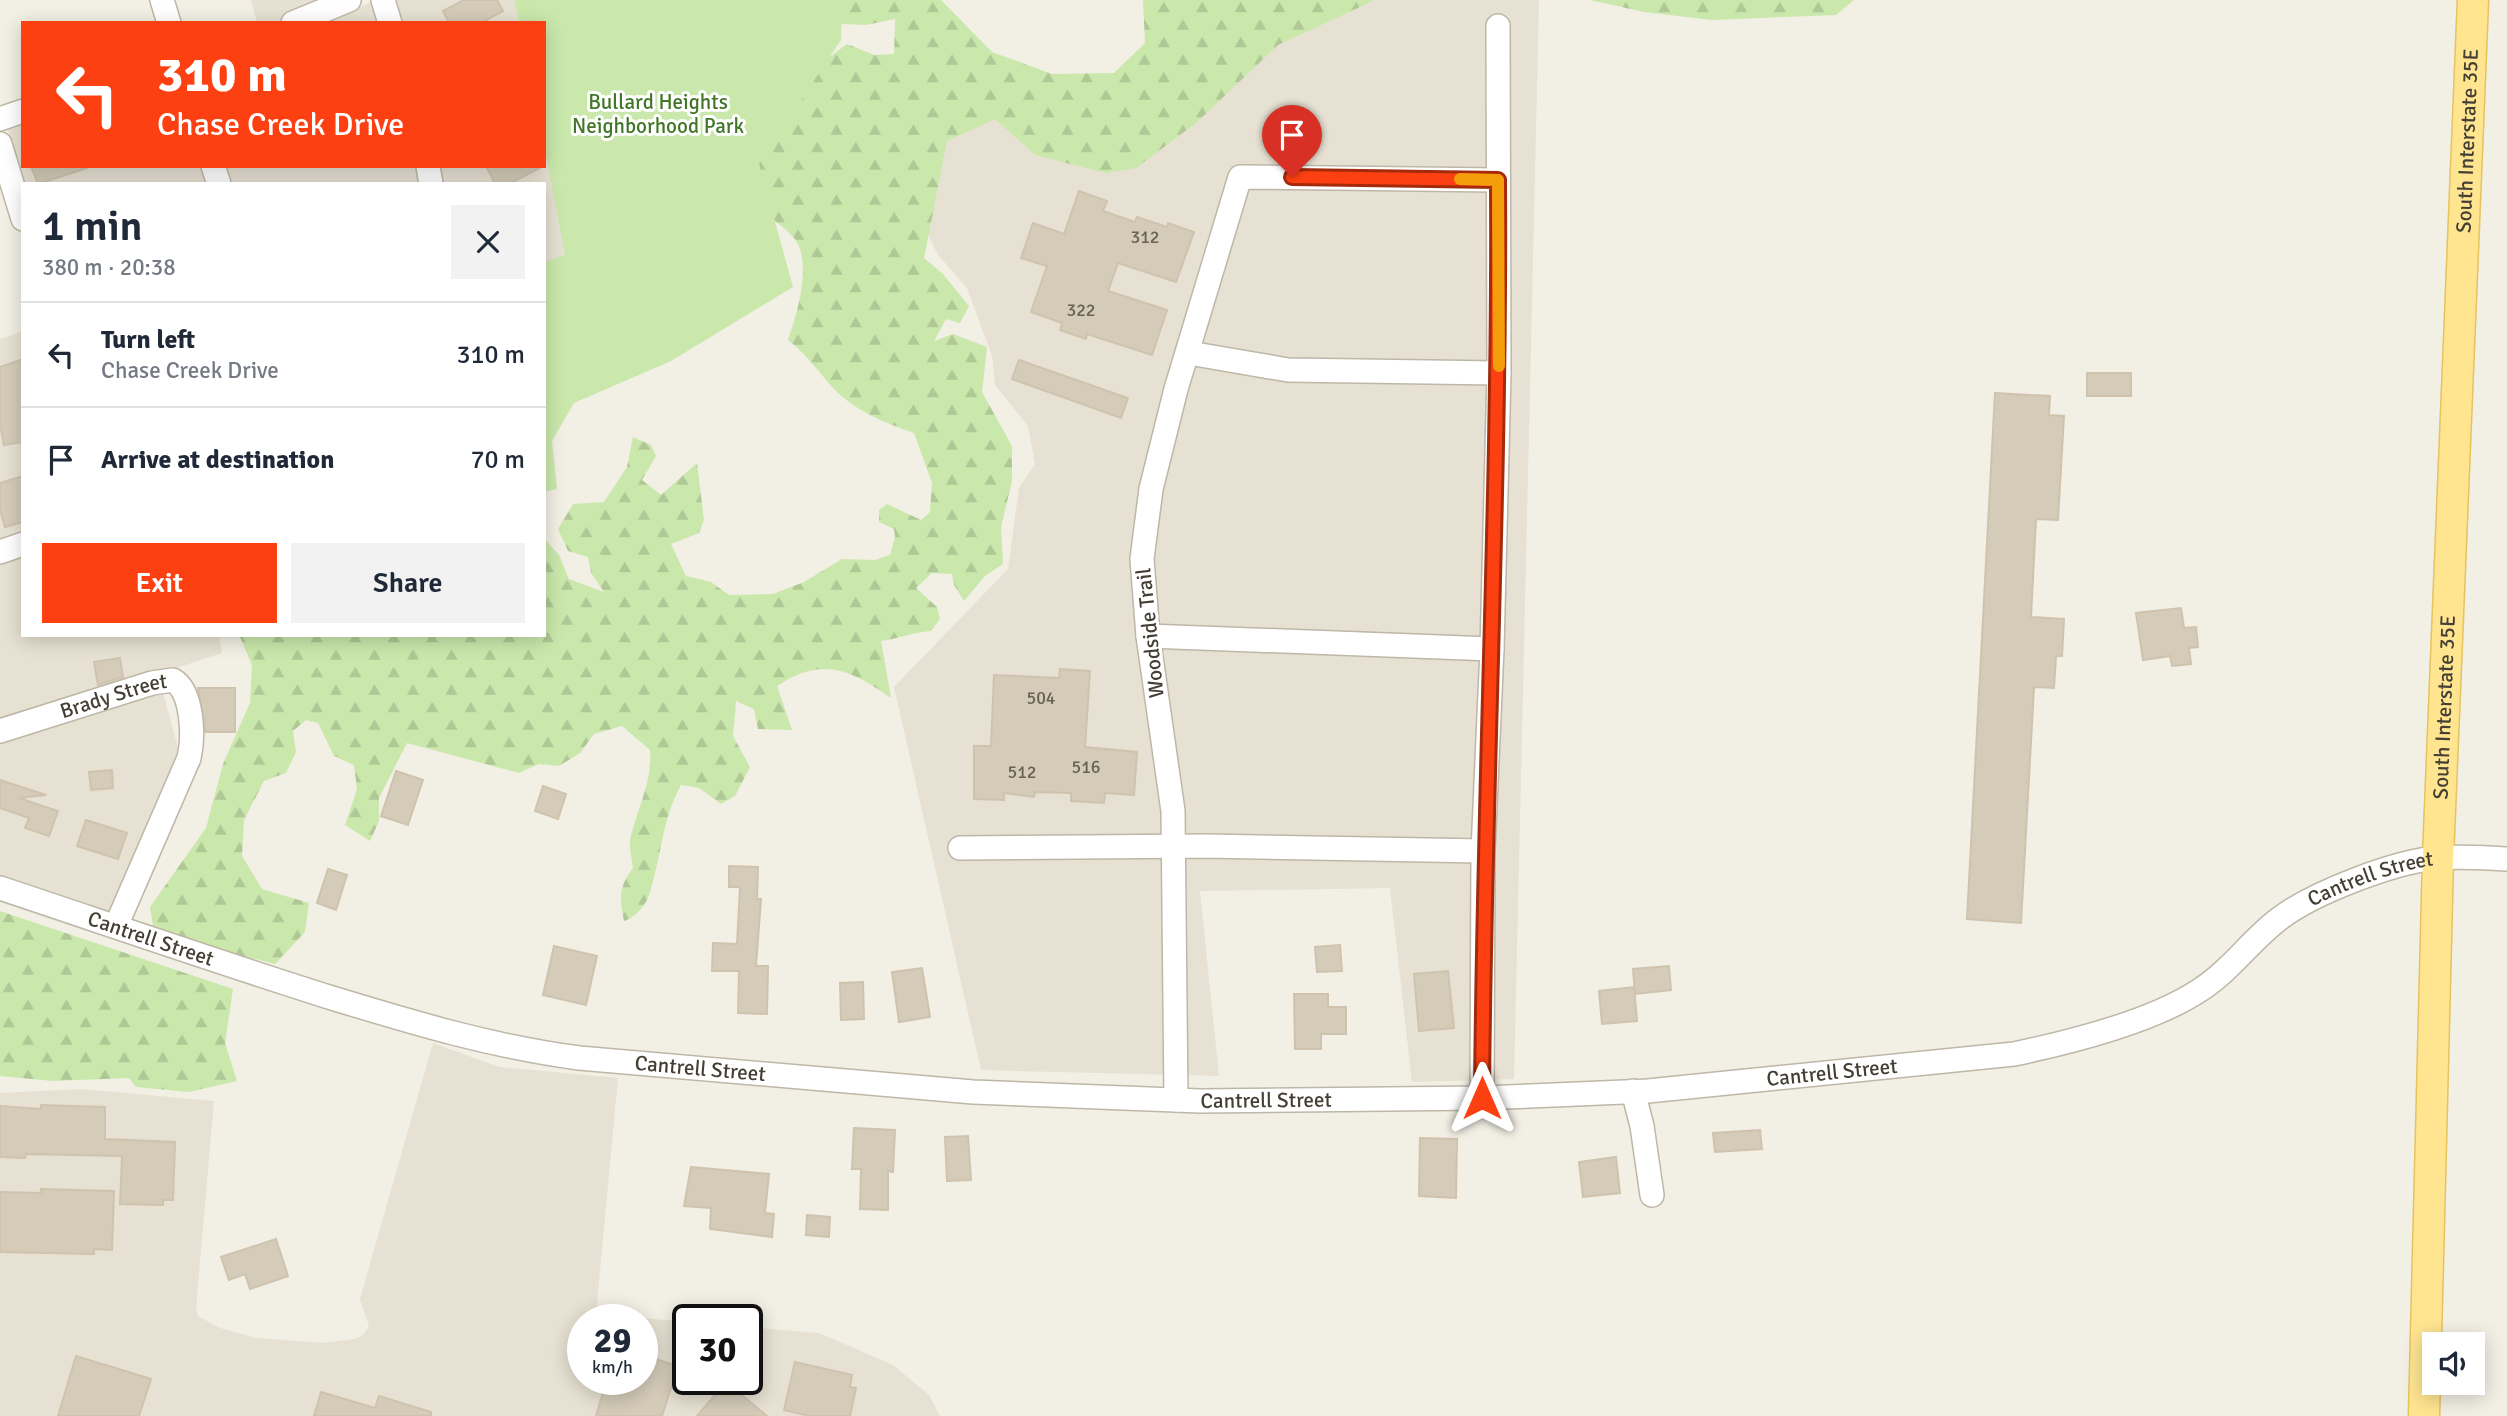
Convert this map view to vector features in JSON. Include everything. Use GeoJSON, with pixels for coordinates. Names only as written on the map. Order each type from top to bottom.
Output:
{"type":"FeatureCollection","features":[{"type":"Feature","properties":{"kind":"main road","name":"South Interstate 35E"},"geometry":{"type":"LineString","coordinates":[[2424,1416],[2438,858],[2473,0]]}},
{"type":"Feature","properties":{"kind":"street"},"geometry":{"type":"LineString","coordinates":[[162,0],[168,21]]}},
{"type":"Feature","properties":{"kind":"street"},"geometry":{"type":"LineString","coordinates":[[298,21],[349,0]]}},
{"type":"Feature","properties":{"kind":"street"},"geometry":{"type":"LineString","coordinates":[[383,0],[389,21]]}},
{"type":"Feature","properties":{"kind":"street"},"geometry":{"type":"LineString","coordinates":[[1482,1098],[1483,852],[1493,649],[1499,373],[1498,26]]}},
{"type":"Feature","properties":{"kind":"street"},"geometry":{"type":"LineString","coordinates":[[0,119],[21,112]]}},
{"type":"Feature","properties":{"kind":"street"},"geometry":{"type":"LineString","coordinates":[[0,144],[21,212]]}},
{"type":"Feature","properties":{"kind":"street","name":"Woodside Trail"},"geometry":{"type":"LineString","coordinates":[[1176,1100],[1173,811],[1148,636],[1142,559],[1151,489],[1240,177],[1498,180]]}},
{"type":"Feature","properties":{"kind":"street"},"geometry":{"type":"LineString","coordinates":[[1189,353],[1288,370],[1499,373]]}},
{"type":"Feature","properties":{"kind":"street"},"geometry":{"type":"LineString","coordinates":[[0,552],[21,545]]}},
{"type":"Feature","properties":{"kind":"street"},"geometry":{"type":"LineString","coordinates":[[1148,636],[1493,649]]}},
{"type":"Feature","properties":{"kind":"street","name":"Brady Street"},"geometry":{"type":"LineString","coordinates":[[0,731],[152,682],[173,680],[183,689],[192,748],[116,926]]}},
{"type":"Feature","properties":{"kind":"street"},"geometry":{"type":"LineString","coordinates":[[960,848],[1175,847],[1483,852]]}},
{"type":"Feature","properties":{"kind":"street","name":"Cantrell Street"},"geometry":{"type":"LineString","coordinates":[[0,888],[417,1024],[514,1049],[579,1058],[973,1092],[1176,1100],[1482,1098],[1633,1091],[1975,1060],[2066,1043],[2174,1005],[2202,989],[2281,917],[2331,891],[2401,864],[2438,858],[2504,859]]}},
{"type":"Feature","properties":{"kind":"street"},"geometry":{"type":"LineString","coordinates":[[1633,1091],[1643,1126],[1652,1195]]}},
{"type":"Feature","properties":{"kind":"shaded area"},"geometry":{"type":"Polygon","coordinates":[[[251,0],[335,0],[279,21],[256,21],[251,0]]]}},
{"type":"Feature","properties":{"kind":"shaded area"},"geometry":{"type":"Polygon","coordinates":[[[378,0],[514,0],[519,21],[319,21],[378,0]]]}},
{"type":"Feature","properties":{"kind":"shaded area"},"geometry":{"type":"Polygon","coordinates":[[[1375,0],[1539,0],[1514,1079],[1412,1082],[1390,888],[1200,891],[1219,1076],[981,1070],[894,687],[1008,569],[1019,488],[1035,464],[1028,426],[995,385],[992,356],[967,288],[938,255],[927,233],[946,141],[995,118],[1035,155],[1375,0]]]}},
{"type":"Feature","properties":{"kind":"shaded area"},"geometry":{"type":"Polygon","coordinates":[[[21,125],[21,168],[546,168],[546,155],[566,255],[546,261],[546,182],[23,182],[8,130],[21,125]]]}},
{"type":"Feature","properties":{"kind":"shaded area"},"geometry":{"type":"Polygon","coordinates":[[[21,332],[21,637],[219,637],[222,653],[158,674],[181,759],[112,918],[0,881],[0,339],[21,332]]]}},
{"type":"Feature","properties":{"kind":"shaded area"},"geometry":{"type":"Polygon","coordinates":[[[433,1043],[499,1067],[618,1078],[597,1304],[567,1304],[567,1395],[658,1395],[658,1319],[672,1321],[672,1395],[763,1395],[763,1328],[819,1333],[893,1365],[929,1395],[940,1416],[0,1416],[0,1093],[81,1089],[214,1101],[196,1308],[198,1316],[220,1328],[256,1338],[323,1343],[354,1339],[363,1335],[369,1326],[360,1299],[433,1043]]]}},
{"type":"Feature","properties":{"kind":"green space","name":"Bullard Heights Neighborhood Park"},"geometry":{"type":"Polygon","coordinates":[[[514,0],[842,0],[841,40],[759,164],[793,287],[671,361],[574,403],[552,441],[557,489],[546,492],[546,261],[565,255],[546,155],[546,21],[519,21],[514,0]]]}},
{"type":"Feature","properties":{"kind":"green space"},"geometry":{"type":"Polygon","coordinates":[[[824,0],[941,0],[992,52],[1052,74],[1114,73],[1145,43],[1143,0],[1375,0],[1278,45],[1196,123],[1136,168],[1106,173],[1035,155],[995,119],[947,141],[924,258],[943,274],[969,306],[960,323],[946,319],[934,341],[953,334],[987,347],[982,392],[1012,446],[1012,481],[1001,527],[1003,564],[985,576],[964,601],[954,585],[952,574],[932,573],[916,588],[937,607],[940,619],[931,631],[881,641],[891,698],[849,674],[822,669],[808,671],[777,686],[792,730],[758,729],[754,709],[736,701],[733,736],[750,767],[735,796],[721,804],[699,788],[681,785],[669,813],[648,898],[634,915],[624,921],[621,893],[633,868],[630,839],[647,782],[650,750],[622,726],[594,734],[580,753],[559,766],[539,764],[519,773],[407,743],[379,798],[379,821],[370,841],[345,825],[357,789],[354,765],[334,756],[318,723],[306,720],[293,731],[296,752],[286,773],[264,781],[244,820],[242,856],[262,889],[309,903],[305,932],[275,964],[154,933],[150,907],[206,828],[223,764],[250,703],[252,665],[240,637],[546,637],[546,540],[559,555],[569,579],[604,592],[591,573],[588,557],[568,551],[558,529],[573,504],[604,502],[627,467],[633,437],[651,445],[656,456],[642,480],[661,495],[697,463],[704,520],[699,533],[671,544],[686,576],[711,582],[729,595],[773,594],[804,582],[842,559],[875,560],[890,555],[895,537],[894,529],[879,522],[879,510],[887,504],[921,520],[930,512],[932,483],[914,433],[881,420],[851,403],[833,388],[788,340],[802,288],[800,248],[784,228],[750,203],[750,150],[812,70],[847,44],[874,55],[894,54],[895,19],[866,25],[842,24],[824,0]]]}},
{"type":"Feature","properties":{"kind":"green space"},"geometry":{"type":"Polygon","coordinates":[[[1590,0],[1854,0],[1836,15],[1712,20],[1644,12],[1590,0]]]}},
{"type":"Feature","properties":{"kind":"green space"},"geometry":{"type":"Polygon","coordinates":[[[0,911],[233,989],[225,1043],[237,1081],[189,1092],[136,1087],[129,1078],[53,1081],[0,1076],[0,911]]]}},
{"type":"Feature","properties":{"kind":"building"},"geometry":{"type":"Polygon","coordinates":[[[464,0],[497,0],[503,11],[485,21],[448,21],[443,11],[464,0]]]}},
{"type":"Feature","properties":{"kind":"building"},"geometry":{"type":"Polygon","coordinates":[[[32,168],[87,168],[44,182],[37,182],[32,168]]]}},
{"type":"Feature","properties":{"kind":"building"},"geometry":{"type":"Polygon","coordinates":[[[487,168],[539,168],[513,182],[494,182],[487,168]]]}},
{"type":"Feature","properties":{"kind":"building"},"geometry":{"type":"Polygon","coordinates":[[[1079,191],[1107,201],[1103,211],[1135,222],[1137,217],[1194,232],[1176,282],[1118,263],[1108,291],[1167,310],[1152,355],[1087,334],[1086,339],[1060,330],[1062,323],[1031,312],[1047,266],[1021,258],[1033,223],[1064,234],[1079,191]]]}},
{"type":"Feature","properties":{"kind":"building"},"geometry":{"type":"Polygon","coordinates":[[[20,360],[21,363],[21,442],[4,445],[0,424],[0,367],[20,360]]]}},
{"type":"Feature","properties":{"kind":"building"},"geometry":{"type":"Polygon","coordinates":[[[1019,360],[1128,398],[1121,418],[1012,379],[1019,360]]]}},
{"type":"Feature","properties":{"kind":"building"},"geometry":{"type":"Polygon","coordinates":[[[2087,373],[2131,373],[2131,396],[2087,396],[2087,373]]]}},
{"type":"Feature","properties":{"kind":"building"},"geometry":{"type":"Polygon","coordinates":[[[1995,393],[2050,396],[2049,415],[2064,416],[2058,520],[2036,519],[2031,617],[2064,619],[2062,656],[2056,656],[2054,688],[2034,687],[2021,923],[1967,919],[1995,393]]]}},
{"type":"Feature","properties":{"kind":"building"},"geometry":{"type":"Polygon","coordinates":[[[21,477],[21,523],[5,527],[0,510],[0,483],[21,477]]]}},
{"type":"Feature","properties":{"kind":"building"},"geometry":{"type":"Polygon","coordinates":[[[2181,608],[2184,628],[2196,627],[2198,647],[2189,648],[2191,664],[2172,666],[2170,656],[2143,660],[2136,613],[2181,608]]]}},
{"type":"Feature","properties":{"kind":"building"},"geometry":{"type":"Polygon","coordinates":[[[120,658],[123,677],[98,685],[94,662],[120,658]]]}},
{"type":"Feature","properties":{"kind":"building"},"geometry":{"type":"Polygon","coordinates":[[[1060,669],[1090,671],[1085,747],[1137,752],[1134,795],[1105,793],[1104,803],[1071,801],[1071,793],[1035,792],[1034,797],[1004,793],[1004,800],[974,799],[974,746],[991,746],[994,675],[1059,678],[1060,669]]]}},
{"type":"Feature","properties":{"kind":"building"},"geometry":{"type":"Polygon","coordinates":[[[198,688],[235,688],[235,732],[205,732],[198,688]]]}},
{"type":"Feature","properties":{"kind":"building"},"geometry":{"type":"Polygon","coordinates":[[[112,770],[113,788],[91,790],[89,772],[112,770]]]}},
{"type":"Feature","properties":{"kind":"building"},"geometry":{"type":"Polygon","coordinates":[[[396,771],[423,780],[408,825],[381,816],[396,771]]]}},
{"type":"Feature","properties":{"kind":"building"},"geometry":{"type":"Polygon","coordinates":[[[0,780],[46,795],[19,798],[58,811],[49,836],[25,828],[29,818],[0,808],[0,780]]]}},
{"type":"Feature","properties":{"kind":"building"},"geometry":{"type":"Polygon","coordinates":[[[543,786],[566,794],[558,819],[535,811],[543,786]]]}},
{"type":"Feature","properties":{"kind":"building"},"geometry":{"type":"Polygon","coordinates":[[[86,820],[127,833],[118,859],[77,846],[86,820]]]}},
{"type":"Feature","properties":{"kind":"building"},"geometry":{"type":"Polygon","coordinates":[[[729,866],[758,867],[757,899],[761,899],[756,966],[768,966],[767,1014],[738,1013],[739,971],[712,971],[713,943],[737,944],[740,887],[729,887],[729,866]]]}},
{"type":"Feature","properties":{"kind":"building"},"geometry":{"type":"Polygon","coordinates":[[[328,869],[347,875],[336,910],[317,903],[328,869]]]}},
{"type":"Feature","properties":{"kind":"building"},"geometry":{"type":"Polygon","coordinates":[[[1340,945],[1342,971],[1317,972],[1315,947],[1340,945]]]}},
{"type":"Feature","properties":{"kind":"building"},"geometry":{"type":"Polygon","coordinates":[[[554,946],[597,956],[586,1005],[543,995],[554,946]]]}},
{"type":"Feature","properties":{"kind":"building"},"geometry":{"type":"Polygon","coordinates":[[[1669,966],[1671,990],[1635,994],[1633,969],[1669,966]]]}},
{"type":"Feature","properties":{"kind":"building"},"geometry":{"type":"Polygon","coordinates":[[[922,968],[930,1017],[899,1022],[892,972],[922,968]]]}},
{"type":"Feature","properties":{"kind":"building"},"geometry":{"type":"Polygon","coordinates":[[[1448,971],[1454,1028],[1419,1031],[1414,974],[1448,971]]]}},
{"type":"Feature","properties":{"kind":"building"},"geometry":{"type":"Polygon","coordinates":[[[863,982],[864,1019],[841,1020],[840,983],[863,982]]]}},
{"type":"Feature","properties":{"kind":"building"},"geometry":{"type":"Polygon","coordinates":[[[1634,987],[1637,1021],[1602,1024],[1599,991],[1634,987]]]}},
{"type":"Feature","properties":{"kind":"building"},"geometry":{"type":"Polygon","coordinates":[[[1294,994],[1328,994],[1328,1007],[1346,1007],[1346,1034],[1321,1034],[1321,1049],[1295,1049],[1294,994]]]}},
{"type":"Feature","properties":{"kind":"building"},"geometry":{"type":"Polygon","coordinates":[[[41,1105],[105,1107],[105,1139],[175,1142],[173,1200],[163,1200],[163,1205],[120,1204],[122,1156],[26,1154],[25,1158],[0,1157],[0,1106],[41,1109],[41,1105]]]}},
{"type":"Feature","properties":{"kind":"building"},"geometry":{"type":"Polygon","coordinates":[[[854,1128],[895,1130],[893,1172],[888,1171],[888,1210],[860,1209],[861,1169],[852,1169],[854,1128]]]}},
{"type":"Feature","properties":{"kind":"building"},"geometry":{"type":"Polygon","coordinates":[[[1760,1130],[1762,1149],[1715,1152],[1713,1133],[1760,1130]]]}},
{"type":"Feature","properties":{"kind":"building"},"geometry":{"type":"Polygon","coordinates":[[[968,1136],[971,1180],[947,1181],[945,1137],[968,1136]]]}},
{"type":"Feature","properties":{"kind":"building"},"geometry":{"type":"Polygon","coordinates":[[[1420,1138],[1457,1139],[1456,1198],[1419,1196],[1420,1138]]]}},
{"type":"Feature","properties":{"kind":"building"},"geometry":{"type":"Polygon","coordinates":[[[1616,1157],[1620,1193],[1583,1197],[1579,1162],[1616,1157]]]}},
{"type":"Feature","properties":{"kind":"building"},"geometry":{"type":"Polygon","coordinates":[[[691,1167],[769,1174],[765,1213],[774,1214],[772,1237],[710,1229],[711,1208],[684,1206],[691,1167]]]}},
{"type":"Feature","properties":{"kind":"building"},"geometry":{"type":"Polygon","coordinates":[[[41,1189],[114,1191],[112,1250],[94,1249],[94,1254],[0,1252],[0,1192],[41,1193],[41,1189]]]}},
{"type":"Feature","properties":{"kind":"building"},"geometry":{"type":"Polygon","coordinates":[[[807,1215],[830,1217],[829,1237],[806,1235],[807,1215]]]}},
{"type":"Feature","properties":{"kind":"building"},"geometry":{"type":"Polygon","coordinates":[[[276,1239],[288,1276],[250,1289],[245,1274],[229,1280],[221,1257],[276,1239]]]}},
{"type":"Feature","properties":{"kind":"building"},"geometry":{"type":"Polygon","coordinates":[[[76,1356],[151,1379],[139,1416],[58,1416],[76,1356]]]}},
{"type":"Feature","properties":{"kind":"building"},"geometry":{"type":"Polygon","coordinates":[[[658,1360],[672,1364],[672,1385],[662,1416],[596,1416],[602,1395],[658,1395],[658,1360]]]}},
{"type":"Feature","properties":{"kind":"building"},"geometry":{"type":"Polygon","coordinates":[[[795,1362],[852,1375],[850,1387],[856,1388],[850,1416],[809,1416],[784,1410],[795,1362]]]}},
{"type":"Feature","properties":{"kind":"building"},"geometry":{"type":"Polygon","coordinates":[[[321,1392],[375,1408],[379,1396],[431,1412],[431,1416],[314,1416],[321,1392]]]}},
{"type":"Feature","properties":{"kind":"building"},"geometry":{"type":"Polygon","coordinates":[[[715,1395],[742,1395],[767,1416],[697,1416],[715,1395]]]}},
{"type":"Feature","properties":{"kind":"slow traffic"},"geometry":{"type":"LineString","coordinates":[[1460,179],[1498,180],[1499,366]]}},
{"type":"Feature","properties":{"kind":"route"},"geometry":{"type":"LineString","coordinates":[[1292,177],[1498,180],[1499,373],[1493,649],[1483,852],[1482,1098]]}}]}
